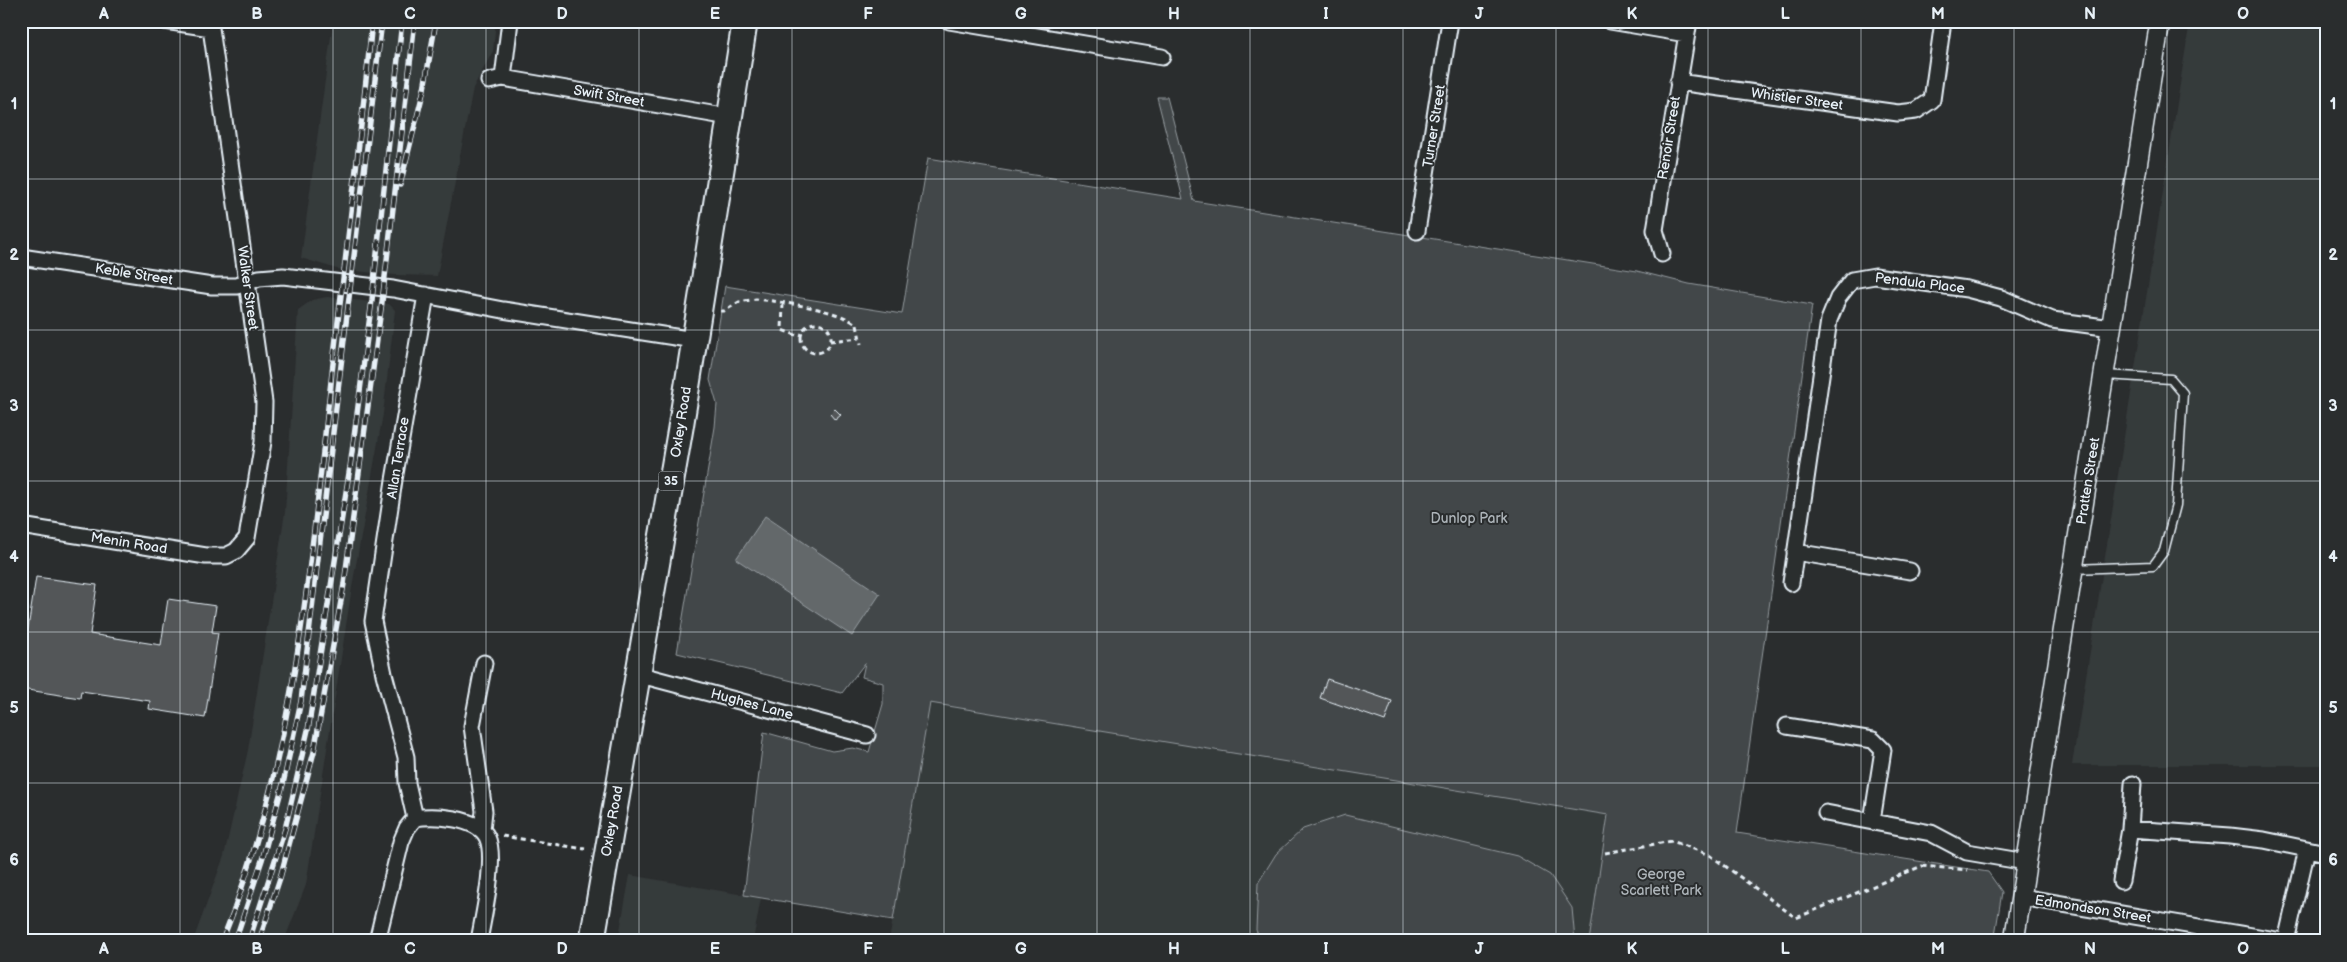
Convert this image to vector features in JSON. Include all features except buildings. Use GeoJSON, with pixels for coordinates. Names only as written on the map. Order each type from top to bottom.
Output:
{"type":"FeatureCollection","features":[{"type":"Feature","properties":{"kind":"main road","name":"Oxley Road"},"geometry":{"type":"LineString","coordinates":[[592,941],[694,340],[745,21]]}},
{"type":"Feature","properties":{"kind":"street"},"geometry":{"type":"LineString","coordinates":[[165,21],[212,25]]}},
{"type":"Feature","properties":{"kind":"street","name":"Swift Street"},"geometry":{"type":"LineString","coordinates":[[510,21],[496,79],[729,117]]}},
{"type":"Feature","properties":{"kind":"street"},"geometry":{"type":"LineString","coordinates":[[949,21],[1162,57]]}},
{"type":"Feature","properties":{"kind":"street","name":"Turner Street"},"geometry":{"type":"LineString","coordinates":[[1417,231],[1450,21]]}},
{"type":"Feature","properties":{"kind":"street"},"geometry":{"type":"LineString","coordinates":[[1610,21],[1688,28]]}},
{"type":"Feature","properties":{"kind":"street","name":"Whistler Street"},"geometry":{"type":"LineString","coordinates":[[1678,82],[1898,113],[1916,111],[1932,100],[1943,21]]}},
{"type":"Feature","properties":{"kind":"street","name":"Pratten Street"},"geometry":{"type":"LineString","coordinates":[[2014,941],[2160,21]]}},
{"type":"Feature","properties":{"kind":"street","name":"Walker Street"},"geometry":{"type":"LineString","coordinates":[[212,25],[264,402],[263,442],[247,538],[236,551]]}},
{"type":"Feature","properties":{"kind":"street","name":"Renoir Street"},"geometry":{"type":"LineString","coordinates":[[1662,254],[1655,230],[1688,28]]}},
{"type":"Feature","properties":{"kind":"street","name":"Keble Street"},"geometry":{"type":"LineString","coordinates":[[21,257],[212,286],[237,286],[247,282]]}},
{"type":"Feature","properties":{"kind":"street"},"geometry":{"type":"LineString","coordinates":[[247,282],[259,278],[283,276],[426,295],[502,310],[694,340]]}},
{"type":"Feature","properties":{"kind":"street","name":"Pendula Place"},"geometry":{"type":"LineString","coordinates":[[1790,583],[1829,320],[1838,298],[1852,280],[1875,276],[1967,289],[2001,298],[2052,320],[2112,328]]}},
{"type":"Feature","properties":{"kind":"street","name":"Allan Terrace"},"geometry":{"type":"LineString","coordinates":[[415,818],[407,783],[406,757],[384,674],[373,622],[394,480],[426,295]]}},
{"type":"Feature","properties":{"kind":"street","name":"Menin Road"},"geometry":{"type":"LineString","coordinates":[[21,526],[206,556],[226,556],[236,551]]}},
{"type":"Feature","properties":{"kind":"street"},"geometry":{"type":"LineString","coordinates":[[1795,552],[1910,571]]}},
{"type":"Feature","properties":{"kind":"street"},"geometry":{"type":"LineString","coordinates":[[479,941],[490,866],[472,726],[484,663]]}},
{"type":"Feature","properties":{"kind":"street","name":"Hughes Lane"},"geometry":{"type":"LineString","coordinates":[[637,674],[866,735]]}},
{"type":"Feature","properties":{"kind":"street"},"geometry":{"type":"LineString","coordinates":[[1787,726],[1873,740],[1883,750],[1872,821]]}},
{"type":"Feature","properties":{"kind":"street"},"geometry":{"type":"LineString","coordinates":[[2121,880],[2130,829],[2133,784]]}},
{"type":"Feature","properties":{"kind":"street"},"geometry":{"type":"LineString","coordinates":[[1826,813],[1931,834],[1967,852],[2026,862]]}},
{"type":"Feature","properties":{"kind":"street"},"geometry":{"type":"LineString","coordinates":[[377,941],[400,842],[415,818],[429,816],[468,822],[485,834]]}},
{"type":"Feature","properties":{"kind":"street"},"geometry":{"type":"LineString","coordinates":[[2130,829],[2230,836],[2326,853]]}},
{"type":"Feature","properties":{"kind":"street"},"geometry":{"type":"LineString","coordinates":[[2286,941],[2307,849]]}},
{"type":"Feature","properties":{"kind":"street","name":"Edmondson Street"},"geometry":{"type":"LineString","coordinates":[[2021,897],[2282,941]]}},
{"type":"Feature","properties":{"kind":"lane"},"geometry":{"type":"LineString","coordinates":[[2074,568],[2153,566],[2164,551],[2176,505],[2184,393],[2171,379],[2105,375]]}},
{"type":"Feature","properties":{"kind":"path"},"geometry":{"type":"LineString","coordinates":[[717,310],[724,311],[748,300],[783,304],[843,317],[857,325],[861,344]]}},
{"type":"Feature","properties":{"kind":"path"},"geometry":{"type":"LineString","coordinates":[[783,304],[782,330],[801,337]]}},
{"type":"Feature","properties":{"kind":"path"},"geometry":{"type":"LineString","coordinates":[[830,341],[826,328],[817,323],[808,326],[801,337],[804,347],[812,352],[821,352],[830,341],[860,338]]}},
{"type":"Feature","properties":{"kind":"path"},"geometry":{"type":"LineString","coordinates":[[485,834],[585,849]]}},
{"type":"Feature","properties":{"kind":"path"},"geometry":{"type":"LineString","coordinates":[[1605,853],[1672,841],[1710,855],[1796,918],[1922,866],[1969,870]]}},
{"type":"Feature","properties":{"kind":"shaded area"},"geometry":{"type":"Polygon","coordinates":[[[333,21],[496,21],[493,51],[473,88],[437,276],[395,275],[337,269],[301,258],[333,21]]]}},
{"type":"Feature","properties":{"kind":"shaded area"},"geometry":{"type":"Polygon","coordinates":[[[2190,21],[2326,21],[2326,765],[2072,765],[2190,21]]]}},
{"type":"Feature","properties":{"kind":"shaded area"},"geometry":{"type":"Polygon","coordinates":[[[327,297],[389,304],[395,310],[383,414],[352,587],[306,885],[284,941],[193,941],[224,856],[248,750],[285,512],[298,310],[312,300],[327,297]]]}},
{"type":"Feature","properties":{"kind":"shaded area"},"geometry":{"type":"Polygon","coordinates":[[[765,516],[880,594],[852,636],[736,559],[765,516]]]}},
{"type":"Feature","properties":{"kind":"shaded area"},"geometry":{"type":"Polygon","coordinates":[[[930,703],[1608,815],[1589,941],[889,941],[930,703]]]}},
{"type":"Feature","properties":{"kind":"shaded area"},"geometry":{"type":"Polygon","coordinates":[[[630,875],[761,898],[753,941],[618,941],[630,875]]]}},
{"type":"Feature","properties":{"kind":"green space","name":"Dunlop Park"},"geometry":{"type":"Polygon","coordinates":[[[1157,97],[1167,97],[1194,201],[1637,271],[1689,284],[1812,305],[1737,833],[1988,872],[2002,892],[1994,941],[1589,941],[1608,815],[930,703],[893,920],[744,895],[764,732],[832,751],[853,748],[869,752],[883,704],[883,683],[862,677],[865,663],[842,693],[677,653],[715,427],[717,404],[710,380],[725,286],[902,314],[928,158],[1183,199],[1157,97]]]}},
{"type":"Feature","properties":{"kind":"green space"},"geometry":{"type":"Polygon","coordinates":[[[1345,815],[1517,856],[1550,875],[1572,908],[1575,941],[1261,941],[1256,930],[1258,883],[1276,854],[1303,829],[1345,815]]]}},
{"type":"Feature","properties":{"kind":"railway"},"geometry":{"type":"LineString","coordinates":[[222,941],[246,876],[265,809],[281,742],[294,674],[313,537],[372,21]]}},
{"type":"Feature","properties":{"kind":"railway"},"geometry":{"type":"LineString","coordinates":[[235,941],[262,860],[283,784],[301,701],[382,21]]}},
{"type":"Feature","properties":{"kind":"railway"},"geometry":{"type":"LineString","coordinates":[[249,941],[285,829],[308,730],[350,467],[372,300],[402,21]]}},
{"type":"Feature","properties":{"kind":"railway"},"geometry":{"type":"LineString","coordinates":[[259,941],[280,878],[314,752],[344,584],[382,302],[415,21]]}},
{"type":"Feature","properties":{"kind":"railway"},"geometry":{"type":"LineString","coordinates":[[400,185],[424,89],[436,21]]}},
{"type":"Feature","properties":{"kind":"park label","name":"George Scarlett Park"},"geometry":{"type":"Point","coordinates":[1661,882]}}]}
